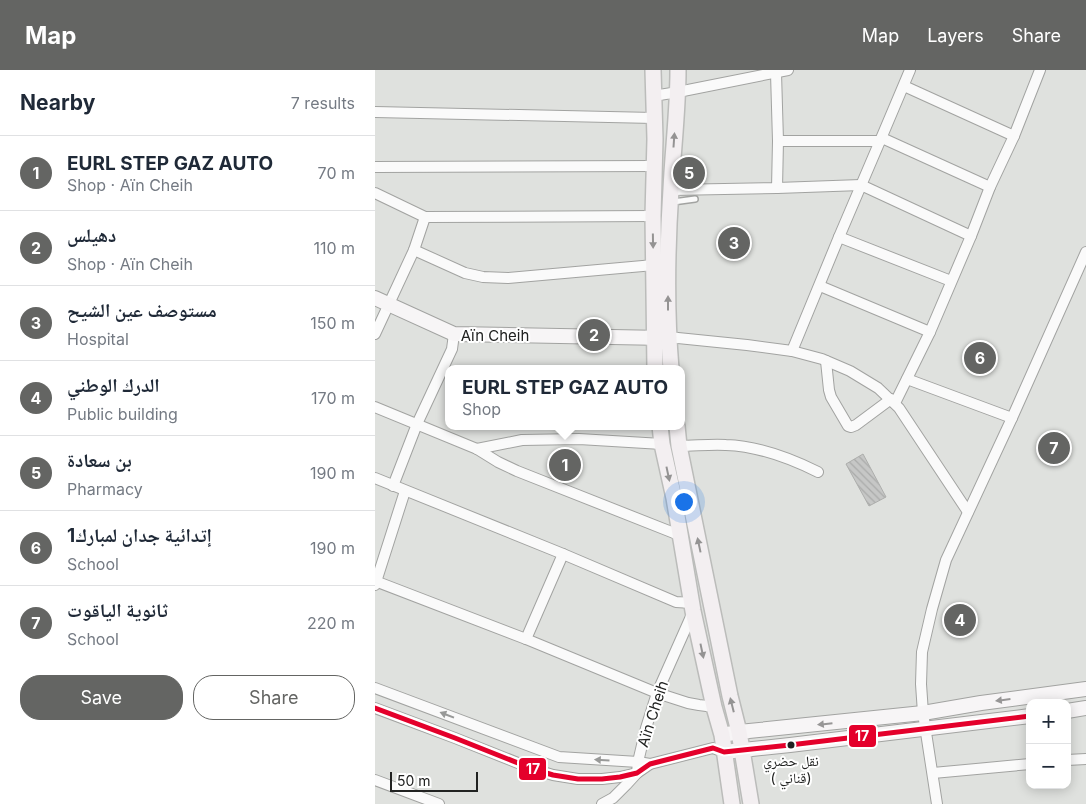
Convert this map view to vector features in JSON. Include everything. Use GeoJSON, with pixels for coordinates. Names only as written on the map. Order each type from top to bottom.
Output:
{"type":"FeatureCollection","features":[{"type":"Feature","properties":{"kind":"main road"},"geometry":{"type":"LineString","coordinates":[[653,70],[654,265],[661,338],[670,365]]}},
{"type":"Feature","properties":{"kind":"main road"},"geometry":{"type":"LineString","coordinates":[[656,365],[661,338],[668,252],[678,70]]}},
{"type":"Feature","properties":{"kind":"main road"},"geometry":{"type":"LineString","coordinates":[[381,301],[454,334]]}},
{"type":"Feature","properties":{"kind":"main road","name":"Aïn Cheih"},"geometry":{"type":"LineString","coordinates":[[454,334],[661,338]]}},
{"type":"Feature","properties":{"kind":"main road"},"geometry":{"type":"LineString","coordinates":[[660,430],[692,607],[714,707],[732,804]]}},
{"type":"Feature","properties":{"kind":"main road"},"geometry":{"type":"LineString","coordinates":[[677,430],[679,446],[730,696],[743,750],[751,804]]}},
{"type":"Feature","properties":{"kind":"main road"},"geometry":{"type":"LineString","coordinates":[[720,745],[739,732],[923,713],[1086,689]]}},
{"type":"Feature","properties":{"kind":"main road"},"geometry":{"type":"LineString","coordinates":[[1071,710],[1086,708]]}},
{"type":"Feature","properties":{"kind":"main road"},"geometry":{"type":"LineString","coordinates":[[720,745],[743,750],[1026,717]]}},
{"type":"Feature","properties":{"kind":"street"},"geometry":{"type":"LineString","coordinates":[[653,96],[788,70]]}},
{"type":"Feature","properties":{"kind":"street"},"geometry":{"type":"LineString","coordinates":[[792,352],[910,70]]}},
{"type":"Feature","properties":{"kind":"street"},"geometry":{"type":"LineString","coordinates":[[826,361],[831,397],[848,426],[851,427],[893,401],[907,379],[930,332],[1014,136],[1040,70]]}},
{"type":"Feature","properties":{"kind":"street"},"geometry":{"type":"LineString","coordinates":[[775,73],[778,141],[777,188]]}},
{"type":"Feature","properties":{"kind":"street"},"geometry":{"type":"LineString","coordinates":[[904,86],[1014,136]]}},
{"type":"Feature","properties":{"kind":"street"},"geometry":{"type":"LineString","coordinates":[[375,112],[654,118]]}},
{"type":"Feature","properties":{"kind":"street"},"geometry":{"type":"LineString","coordinates":[[778,141],[881,140],[991,187]]}},
{"type":"Feature","properties":{"kind":"street"},"geometry":{"type":"LineString","coordinates":[[375,167],[654,166]]}},
{"type":"Feature","properties":{"kind":"street"},"geometry":{"type":"LineString","coordinates":[[670,197],[777,188],[861,186],[971,236]]}},
{"type":"Feature","properties":{"kind":"street"},"geometry":{"type":"LineString","coordinates":[[375,193],[425,216],[653,216]]}},
{"type":"Feature","properties":{"kind":"street"},"geometry":{"type":"LineString","coordinates":[[375,334],[381,301],[413,250],[425,216]]}},
{"type":"Feature","properties":{"kind":"street"},"geometry":{"type":"LineString","coordinates":[[839,237],[951,281]]}},
{"type":"Feature","properties":{"kind":"street"},"geometry":{"type":"LineString","coordinates":[[413,250],[465,273],[483,278],[508,278],[654,265]]}},
{"type":"Feature","properties":{"kind":"street"},"geometry":{"type":"LineString","coordinates":[[937,804],[927,729],[923,713],[921,684],[922,652],[932,609],[946,560],[1086,252]]}},
{"type":"Feature","properties":{"kind":"street"},"geometry":{"type":"LineString","coordinates":[[819,286],[930,332]]}},
{"type":"Feature","properties":{"kind":"street","name":"Aïn Cheih"},"geometry":{"type":"LineString","coordinates":[[393,486],[417,424],[452,349],[454,334]]}},
{"type":"Feature","properties":{"kind":"street"},"geometry":{"type":"LineString","coordinates":[[661,338],[792,352],[826,361],[850,371],[878,388],[893,401],[968,512]]}},
{"type":"Feature","properties":{"kind":"street"},"geometry":{"type":"LineString","coordinates":[[452,349],[452,365]]}},
{"type":"Feature","properties":{"kind":"street"},"geometry":{"type":"LineString","coordinates":[[907,379],[1012,418]]}},
{"type":"Feature","properties":{"kind":"street"},"geometry":{"type":"LineString","coordinates":[[375,407],[477,449],[517,471],[679,535]]}},
{"type":"Feature","properties":{"kind":"street"},"geometry":{"type":"LineString","coordinates":[[451,430],[451,438]]}},
{"type":"Feature","properties":{"kind":"street"},"geometry":{"type":"LineString","coordinates":[[477,449],[522,440],[579,439],[662,444]]}},
{"type":"Feature","properties":{"kind":"street"},"geometry":{"type":"LineString","coordinates":[[679,446],[725,445],[742,447],[802,464],[817,472]]}},
{"type":"Feature","properties":{"kind":"street"},"geometry":{"type":"LineString","coordinates":[[375,478],[692,607]]}},
{"type":"Feature","properties":{"kind":"street"},"geometry":{"type":"LineString","coordinates":[[405,491],[375,582],[525,639],[657,693],[699,706],[714,707]]}},
{"type":"Feature","properties":{"kind":"street"},"geometry":{"type":"LineString","coordinates":[[525,639],[563,554]]}},
{"type":"Feature","properties":{"kind":"street","name":"Aïn Cheih"},"geometry":{"type":"LineString","coordinates":[[638,767],[646,728],[657,693],[692,607]]}},
{"type":"Feature","properties":{"kind":"street"},"geometry":{"type":"LineString","coordinates":[[375,688],[559,757],[638,767]]}},
{"type":"Feature","properties":{"kind":"street"},"geometry":{"type":"LineString","coordinates":[[375,708],[533,769],[553,775],[578,779],[619,776],[638,767],[720,745]]}},
{"type":"Feature","properties":{"kind":"street"},"geometry":{"type":"LineString","coordinates":[[1071,760],[1086,759]]}},
{"type":"Feature","properties":{"kind":"street"},"geometry":{"type":"LineString","coordinates":[[933,773],[1026,764]]}},
{"type":"Feature","properties":{"kind":"street"},"geometry":{"type":"LineString","coordinates":[[602,804],[613,798],[626,785],[638,767]]}},
{"type":"Feature","properties":{"kind":"street"},"geometry":{"type":"LineString","coordinates":[[375,780],[439,804]]}},
{"type":"Feature","properties":{"kind":"lane"},"geometry":{"type":"LineString","coordinates":[[670,197],[695,199]]}},
{"type":"Feature","properties":{"kind":"building"},"geometry":{"type":"Polygon","coordinates":[[[863,454],[886,497],[869,506],[846,464],[863,454]]]}},
{"type":"Feature","properties":{"kind":"transit line","name":"17"},"geometry":{"type":"LineString","coordinates":[[375,708],[533,769],[553,775],[578,779],[620,777],[637,773],[650,764],[713,748],[724,752],[1026,716]]}},
{"type":"Feature","properties":{"kind":"place","name":"بن سعادة"},"geometry":{"type":"Point","coordinates":[689,173]}},
{"type":"Feature","properties":{"kind":"place","name":"مستوصف عين الشيح"},"geometry":{"type":"Point","coordinates":[734,243]}},
{"type":"Feature","properties":{"kind":"place","name":"دهيلس"},"geometry":{"type":"Point","coordinates":[594,335]}},
{"type":"Feature","properties":{"kind":"place","name":"1إتدائية جدان لمبارك"},"geometry":{"type":"Point","coordinates":[980,358]}},
{"type":"Feature","properties":{"kind":"place","name":"ثانوية الياقوت"},"geometry":{"type":"Point","coordinates":[1054,448]}},
{"type":"Feature","properties":{"kind":"place","name":"EURL STEP GAZ AUTO"},"geometry":{"type":"Point","coordinates":[565,465]}},
{"type":"Feature","properties":{"kind":"place","name":"الدرك الوطني"},"geometry":{"type":"Point","coordinates":[960,620]}},
{"type":"Feature","properties":{"kind":"place","name":"نقل حضري ( قناني)"},"geometry":{"type":"Point","coordinates":[791,745]}}]}
